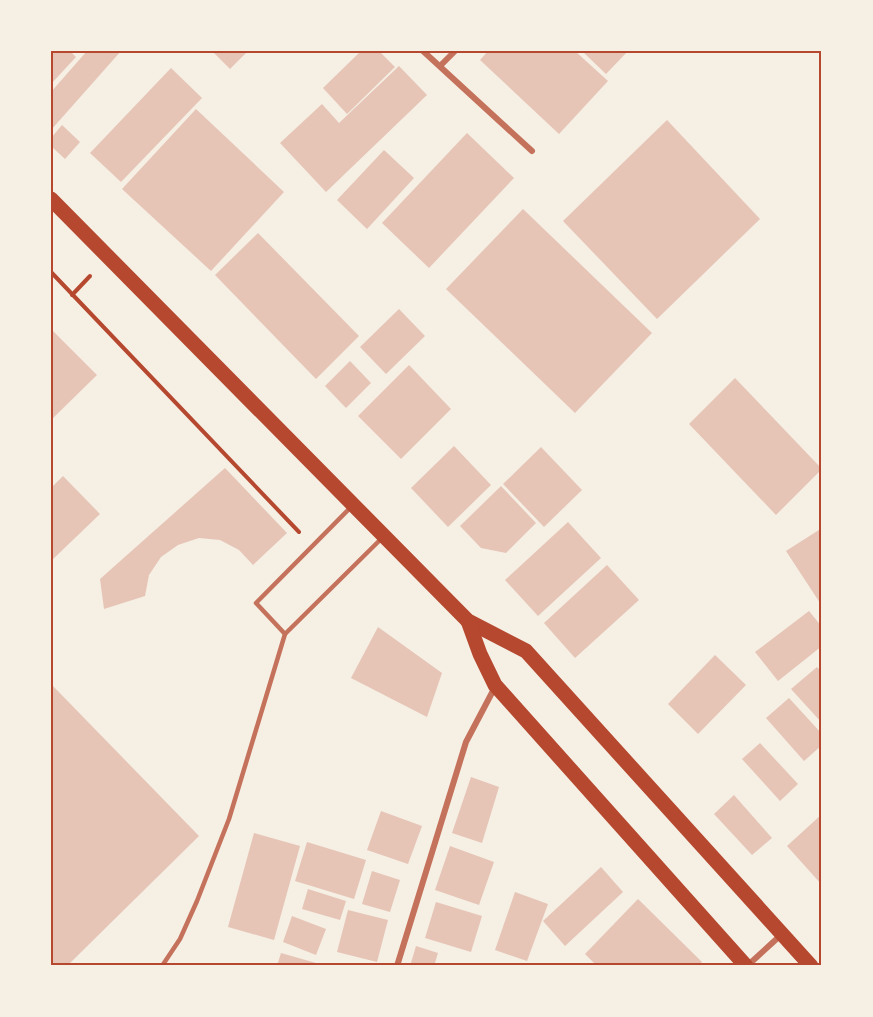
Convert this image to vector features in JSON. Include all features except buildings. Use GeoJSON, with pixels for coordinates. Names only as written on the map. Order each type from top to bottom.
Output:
{"type":"FeatureCollection","features":[{"type":"Feature","properties":{"kind":"main road"},"geometry":{"type":"LineString","coordinates":[[51,199],[468,621],[526,651],[811,966]]}},
{"type":"Feature","properties":{"kind":"main road"},"geometry":{"type":"LineString","coordinates":[[468,621],[495,685],[746,966]]}},
{"type":"Feature","properties":{"kind":"street"},"geometry":{"type":"LineString","coordinates":[[423,51],[532,151]]}},
{"type":"Feature","properties":{"kind":"street"},"geometry":{"type":"LineString","coordinates":[[440,66],[454,51]]}},
{"type":"Feature","properties":{"kind":"street"},"geometry":{"type":"LineString","coordinates":[[397,966],[466,742],[495,685]]}},
{"type":"Feature","properties":{"kind":"street"},"geometry":{"type":"LineString","coordinates":[[746,966],[782,934]]}},
{"type":"Feature","properties":{"kind":"lane"},"geometry":{"type":"LineString","coordinates":[[285,634],[255,603],[354,504]]}},
{"type":"Feature","properties":{"kind":"lane"},"geometry":{"type":"LineString","coordinates":[[162,966],[180,939],[229,819],[285,634],[385,535]]}},
{"type":"Feature","properties":{"kind":"path"},"geometry":{"type":"LineString","coordinates":[[51,272],[312,546]]}}]}
